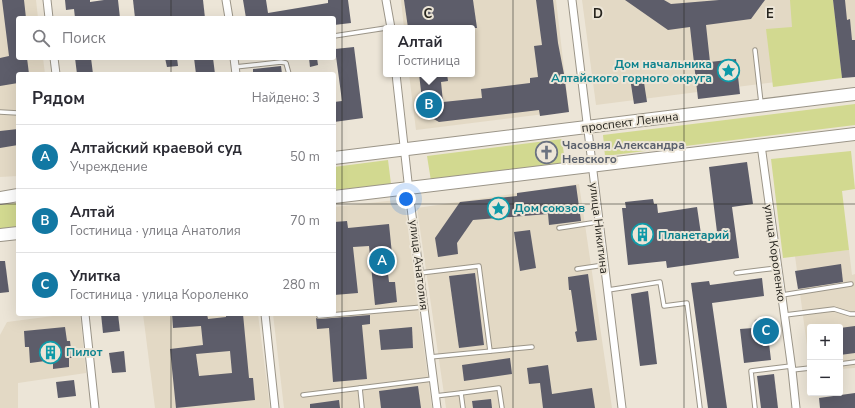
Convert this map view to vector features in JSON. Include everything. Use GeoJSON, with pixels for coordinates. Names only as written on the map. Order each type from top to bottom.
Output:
{"type":"FeatureCollection","features":[{"type":"Feature","properties":{"kind":"main road","name":"проспект Ленина"},"geometry":{"type":"LineString","coordinates":[[336,158],[855,94]]}},
{"type":"Feature","properties":{"kind":"main road"},"geometry":{"type":"LineString","coordinates":[[336,197],[855,134]]}},
{"type":"Feature","properties":{"kind":"main road"},"geometry":{"type":"LineString","coordinates":[[0,198],[16,195]]}},
{"type":"Feature","properties":{"kind":"main road"},"geometry":{"type":"LineString","coordinates":[[0,235],[16,233]]}},
{"type":"Feature","properties":{"kind":"street"},"geometry":{"type":"LineString","coordinates":[[47,0],[49,16]]}},
{"type":"Feature","properties":{"kind":"street"},"geometry":{"type":"LineString","coordinates":[[226,0],[229,16]]}},
{"type":"Feature","properties":{"kind":"street"},"geometry":{"type":"LineString","coordinates":[[386,0],[390,25]]}},
{"type":"Feature","properties":{"kind":"street","name":"улица Никитина"},"geometry":{"type":"LineString","coordinates":[[572,0],[588,127],[591,165],[622,408]]}},
{"type":"Feature","properties":{"kind":"street"},"geometry":{"type":"LineString","coordinates":[[54,60],[56,72]]}},
{"type":"Feature","properties":{"kind":"street"},"geometry":{"type":"LineString","coordinates":[[234,60],[236,71]]}},
{"type":"Feature","properties":{"kind":"street","name":"улица Анатолия"},"geometry":{"type":"LineString","coordinates":[[396,77],[437,408]]}},
{"type":"Feature","properties":{"kind":"street","name":"улица Короленко"},"geometry":{"type":"LineString","coordinates":[[761,145],[792,368],[796,408]]}},
{"type":"Feature","properties":{"kind":"street"},"geometry":{"type":"LineString","coordinates":[[85,316],[95,408]]}},
{"type":"Feature","properties":{"kind":"street"},"geometry":{"type":"LineString","coordinates":[[265,316],[275,408]]}},
{"type":"Feature","properties":{"kind":"lane"},"geometry":{"type":"LineString","coordinates":[[336,36],[383,28]]}},
{"type":"Feature","properties":{"kind":"lane"},"geometry":{"type":"LineString","coordinates":[[755,50],[762,106]]}},
{"type":"Feature","properties":{"kind":"lane"},"geometry":{"type":"LineString","coordinates":[[236,71],[281,62],[286,63],[288,72]]}},
{"type":"Feature","properties":{"kind":"lane"},"geometry":{"type":"LineString","coordinates":[[0,112],[16,113]]}},
{"type":"Feature","properties":{"kind":"lane"},"geometry":{"type":"LineString","coordinates":[[560,228],[598,222]]}},
{"type":"Feature","properties":{"kind":"lane"},"geometry":{"type":"LineString","coordinates":[[577,269],[604,265]]}},
{"type":"Feature","properties":{"kind":"lane"},"geometry":{"type":"LineString","coordinates":[[420,273],[479,266],[490,351]]}},
{"type":"Feature","properties":{"kind":"lane"},"geometry":{"type":"LineString","coordinates":[[736,274],[777,268]]}},
{"type":"Feature","properties":{"kind":"lane"},"geometry":{"type":"LineString","coordinates":[[607,290],[660,282],[664,306],[687,303],[700,408]]}},
{"type":"Feature","properties":{"kind":"lane"},"geometry":{"type":"LineString","coordinates":[[781,295],[851,284]]}},
{"type":"Feature","properties":{"kind":"lane"},"geometry":{"type":"LineString","coordinates":[[336,315],[424,307]]}},
{"type":"Feature","properties":{"kind":"lane"},"geometry":{"type":"LineString","coordinates":[[784,315],[834,309],[855,314]]}},
{"type":"Feature","properties":{"kind":"lane"},"geometry":{"type":"LineString","coordinates":[[430,357],[532,347]]}},
{"type":"Feature","properties":{"kind":"lane"},"geometry":{"type":"LineString","coordinates":[[843,364],[855,362]]}},
{"type":"Feature","properties":{"kind":"lane"},"geometry":{"type":"LineString","coordinates":[[755,408],[752,371],[807,368]]}},
{"type":"Feature","properties":{"kind":"lane"},"geometry":{"type":"LineString","coordinates":[[303,395],[433,379]]}},
{"type":"Feature","properties":{"kind":"lane"},"geometry":{"type":"LineString","coordinates":[[360,388],[362,408]]}},
{"type":"Feature","properties":{"kind":"lane"},"geometry":{"type":"LineString","coordinates":[[435,396],[499,388],[502,408]]}},
{"type":"Feature","properties":{"kind":"lane"},"geometry":{"type":"LineString","coordinates":[[461,393],[463,408]]}},
{"type":"Feature","properties":{"kind":"shaded area"},"geometry":{"type":"Polygon","coordinates":[[[0,0],[36,0],[38,16],[16,16],[16,60],[43,60],[45,72],[16,72],[16,176],[0,177],[0,0]]]}},
{"type":"Feature","properties":{"kind":"shaded area"},"geometry":{"type":"Polygon","coordinates":[[[401,0],[556,0],[569,111],[416,130],[409,77],[475,77],[475,25],[404,25],[401,0]]]}},
{"type":"Feature","properties":{"kind":"shaded area"},"geometry":{"type":"Polygon","coordinates":[[[582,0],[855,0],[855,72],[596,105],[582,0]]]}},
{"type":"Feature","properties":{"kind":"shaded area"},"geometry":{"type":"Polygon","coordinates":[[[579,184],[612,408],[446,408],[417,208],[579,184]]]}},
{"type":"Feature","properties":{"kind":"shaded area"},"geometry":{"type":"Polygon","coordinates":[[[396,200],[405,207],[432,408],[284,408],[273,316],[336,316],[336,207],[396,200]]]}},
{"type":"Feature","properties":{"kind":"shaded area"},"geometry":{"type":"Polygon","coordinates":[[[849,250],[852,275],[855,274],[855,368],[843,369],[843,324],[807,324],[807,346],[795,256],[849,250]]]}},
{"type":"Feature","properties":{"kind":"shaded area"},"geometry":{"type":"Polygon","coordinates":[[[53,316],[80,316],[86,373],[18,383],[18,408],[0,408],[0,335],[7,322],[53,316]]]}},
{"type":"Feature","properties":{"kind":"shaded area"},"geometry":{"type":"Polygon","coordinates":[[[143,316],[258,316],[270,408],[155,408],[143,316]]]}},
{"type":"Feature","properties":{"kind":"green space"},"geometry":{"type":"Polygon","coordinates":[[[790,0],[833,0],[842,78],[773,87],[766,29],[792,27],[790,0]]]}},
{"type":"Feature","properties":{"kind":"green space"},"geometry":{"type":"Polygon","coordinates":[[[855,104],[855,125],[605,156],[603,135],[855,104]]]}},
{"type":"Feature","properties":{"kind":"green space"},"geometry":{"type":"Polygon","coordinates":[[[562,139],[565,163],[431,181],[427,156],[562,139]]]}},
{"type":"Feature","properties":{"kind":"green space"},"geometry":{"type":"Polygon","coordinates":[[[851,151],[855,189],[842,191],[849,250],[783,258],[771,159],[851,151]]]}},
{"type":"Feature","properties":{"kind":"green space"},"geometry":{"type":"Polygon","coordinates":[[[388,160],[391,184],[336,190],[336,167],[388,160]]]}},
{"type":"Feature","properties":{"kind":"green space"},"geometry":{"type":"Polygon","coordinates":[[[16,203],[16,227],[0,229],[0,205],[16,203]]]}},
{"type":"Feature","properties":{"kind":"building"},"geometry":{"type":"Polygon","coordinates":[[[2,0],[24,0],[26,16],[16,16],[16,60],[27,60],[29,72],[16,72],[16,83],[0,86],[0,58],[9,56],[2,0]]]}},
{"type":"Feature","properties":{"kind":"building"},"geometry":{"type":"Polygon","coordinates":[[[65,0],[90,0],[90,2],[118,0],[120,16],[75,16],[74,9],[66,10],[65,0]]]}},
{"type":"Feature","properties":{"kind":"building"},"geometry":{"type":"Polygon","coordinates":[[[133,0],[203,0],[205,16],[135,16],[133,0]]]}},
{"type":"Feature","properties":{"kind":"building"},"geometry":{"type":"Polygon","coordinates":[[[243,0],[266,0],[268,13],[328,3],[328,0],[348,0],[351,23],[336,25],[336,16],[246,16],[243,0]]]}},
{"type":"Feature","properties":{"kind":"building"},"geometry":{"type":"Polygon","coordinates":[[[404,0],[473,0],[477,28],[475,28],[475,25],[408,25],[404,0]]]}},
{"type":"Feature","properties":{"kind":"building"},"geometry":{"type":"Polygon","coordinates":[[[536,0],[553,0],[569,112],[540,116],[539,110],[439,122],[430,117],[423,108],[419,77],[447,77],[448,81],[441,82],[443,102],[482,98],[481,89],[530,83],[530,78],[538,77],[534,46],[542,45],[536,0]]]}},
{"type":"Feature","properties":{"kind":"building"},"geometry":{"type":"Polygon","coordinates":[[[625,0],[664,0],[671,4],[719,0],[765,0],[751,19],[706,25],[710,62],[736,59],[740,94],[698,99],[690,27],[668,30],[625,0]]]}},
{"type":"Feature","properties":{"kind":"building"},"geometry":{"type":"Polygon","coordinates":[[[833,0],[845,0],[847,20],[850,19],[852,40],[855,40],[855,77],[842,78],[833,0]]]}},
{"type":"Feature","properties":{"kind":"building"},"geometry":{"type":"Polygon","coordinates":[[[354,47],[363,118],[336,122],[336,102],[342,101],[336,49],[354,47]]]}},
{"type":"Feature","properties":{"kind":"building"},"geometry":{"type":"Polygon","coordinates":[[[75,60],[91,60],[93,72],[77,72],[75,60]]]}},
{"type":"Feature","properties":{"kind":"building"},"geometry":{"type":"Polygon","coordinates":[[[165,60],[177,60],[178,66],[167,67],[165,60]]]}},
{"type":"Feature","properties":{"kind":"building"},"geometry":{"type":"Polygon","coordinates":[[[194,60],[213,60],[215,72],[196,72],[194,60]]]}},
{"type":"Feature","properties":{"kind":"building"},"geometry":{"type":"Polygon","coordinates":[[[309,60],[317,60],[318,65],[310,67],[309,60]]]}},
{"type":"Feature","properties":{"kind":"building"},"geometry":{"type":"Polygon","coordinates":[[[281,66],[282,72],[253,72],[253,69],[281,66]]]}},
{"type":"Feature","properties":{"kind":"building"},"geometry":{"type":"Polygon","coordinates":[[[643,76],[647,102],[634,104],[630,78],[643,76]]]}},
{"type":"Feature","properties":{"kind":"building"},"geometry":{"type":"Polygon","coordinates":[[[16,129],[16,145],[0,148],[0,131],[16,129]]]}},
{"type":"Feature","properties":{"kind":"building"},"geometry":{"type":"Polygon","coordinates":[[[747,162],[753,204],[732,207],[739,258],[667,268],[666,261],[628,265],[622,208],[626,208],[625,202],[653,199],[654,204],[657,204],[658,213],[697,207],[701,234],[717,232],[709,167],[747,162]]]}},
{"type":"Feature","properties":{"kind":"building"},"geometry":{"type":"Polygon","coordinates":[[[576,185],[581,221],[549,225],[548,214],[473,220],[457,243],[458,254],[438,257],[435,238],[460,202],[517,196],[517,193],[576,185]]]}},
{"type":"Feature","properties":{"kind":"building"},"geometry":{"type":"Polygon","coordinates":[[[347,221],[348,228],[389,224],[393,264],[387,265],[389,282],[395,282],[397,302],[375,305],[369,246],[353,247],[358,293],[336,295],[336,222],[347,221]]]}},
{"type":"Feature","properties":{"kind":"building"},"geometry":{"type":"Polygon","coordinates":[[[530,230],[536,268],[520,271],[514,232],[530,230]]]}},
{"type":"Feature","properties":{"kind":"building"},"geometry":{"type":"Polygon","coordinates":[[[0,261],[5,261],[9,292],[0,293],[0,261]]]}},
{"type":"Feature","properties":{"kind":"building"},"geometry":{"type":"Polygon","coordinates":[[[841,264],[843,282],[798,289],[795,271],[841,264]]]}},
{"type":"Feature","properties":{"kind":"building"},"geometry":{"type":"Polygon","coordinates":[[[475,273],[484,345],[459,348],[449,276],[475,273]]]}},
{"type":"Feature","properties":{"kind":"building"},"geometry":{"type":"Polygon","coordinates":[[[588,274],[597,340],[577,342],[575,332],[577,331],[568,277],[588,274]]]}},
{"type":"Feature","properties":{"kind":"building"},"geometry":{"type":"Polygon","coordinates":[[[762,278],[764,296],[712,303],[727,408],[708,408],[691,283],[709,281],[710,285],[762,278]]]}},
{"type":"Feature","properties":{"kind":"building"},"geometry":{"type":"Polygon","coordinates":[[[648,291],[657,364],[640,366],[631,294],[648,291]]]}},
{"type":"Feature","properties":{"kind":"building"},"geometry":{"type":"Polygon","coordinates":[[[370,315],[370,324],[362,325],[367,379],[333,382],[329,328],[317,329],[316,318],[370,315]]]}},
{"type":"Feature","properties":{"kind":"building"},"geometry":{"type":"Polygon","coordinates":[[[101,316],[118,316],[120,331],[103,333],[101,316]]]}},
{"type":"Feature","properties":{"kind":"building"},"geometry":{"type":"Polygon","coordinates":[[[172,316],[207,316],[208,319],[226,316],[243,316],[249,378],[253,378],[255,400],[176,408],[170,349],[203,345],[201,326],[173,328],[172,316]],[[230,351],[196,354],[199,376],[232,373],[230,351]]]}},
{"type":"Feature","properties":{"kind":"building"},"geometry":{"type":"Polygon","coordinates":[[[762,319],[767,326],[771,360],[744,363],[740,329],[753,328],[755,320],[762,319]]]}},
{"type":"Feature","properties":{"kind":"building"},"geometry":{"type":"Polygon","coordinates":[[[855,326],[855,353],[843,355],[843,328],[855,326]]]}},
{"type":"Feature","properties":{"kind":"building","name":"Пилот"},"geometry":{"type":"Polygon","coordinates":[[[65,327],[67,341],[70,341],[72,358],[69,358],[69,367],[53,369],[53,360],[30,363],[29,347],[25,347],[24,331],[65,327]]]}},
{"type":"Feature","properties":{"kind":"building"},"geometry":{"type":"Polygon","coordinates":[[[412,327],[413,348],[381,350],[379,330],[412,327]]]}},
{"type":"Feature","properties":{"kind":"building"},"geometry":{"type":"Polygon","coordinates":[[[124,351],[126,372],[112,373],[109,353],[124,351]]]}},
{"type":"Feature","properties":{"kind":"building"},"geometry":{"type":"Polygon","coordinates":[[[510,358],[512,374],[464,381],[462,365],[510,358]]]}},
{"type":"Feature","properties":{"kind":"building"},"geometry":{"type":"Polygon","coordinates":[[[548,365],[552,394],[592,388],[595,408],[543,408],[540,383],[529,384],[527,368],[548,365]]]}},
{"type":"Feature","properties":{"kind":"building"},"geometry":{"type":"Polygon","coordinates":[[[774,374],[778,408],[761,408],[757,376],[774,374]]]}},
{"type":"Feature","properties":{"kind":"building"},"geometry":{"type":"Polygon","coordinates":[[[74,380],[76,396],[58,398],[56,382],[74,380]]]}},
{"type":"Feature","properties":{"kind":"building"},"geometry":{"type":"Polygon","coordinates":[[[418,386],[421,408],[381,408],[379,391],[418,386]]]}},
{"type":"Feature","properties":{"kind":"building"},"geometry":{"type":"Polygon","coordinates":[[[855,393],[855,408],[820,408],[819,398],[843,396],[843,395],[855,393]]]}},
{"type":"Feature","properties":{"kind":"building"},"geometry":{"type":"Polygon","coordinates":[[[491,399],[492,408],[473,408],[472,401],[491,399]]]}},
{"type":"Feature","properties":{"kind":"building"},"geometry":{"type":"Polygon","coordinates":[[[339,400],[340,408],[310,408],[310,404],[339,400]]]}},
{"type":"Feature","properties":{"kind":"place","name":"Дом начальника Алтайского горного округа"},"geometry":{"type":"Point","coordinates":[728,71]}},
{"type":"Feature","properties":{"kind":"place","name":"Алтай"},"geometry":{"type":"Point","coordinates":[429,105]}},
{"type":"Feature","properties":{"kind":"place","name":"Часовня Александра Невского"},"geometry":{"type":"Point","coordinates":[546,152]}},
{"type":"Feature","properties":{"kind":"place","name":"Дом союзов"},"geometry":{"type":"Point","coordinates":[498,208]}},
{"type":"Feature","properties":{"kind":"place","name":"Планетарий"},"geometry":{"type":"Point","coordinates":[642,235]}},
{"type":"Feature","properties":{"kind":"place","name":"Алтайский краевой суд"},"geometry":{"type":"Point","coordinates":[382,261]}},
{"type":"Feature","properties":{"kind":"place","name":"Улитка"},"geometry":{"type":"Point","coordinates":[766,331]}},
{"type":"Feature","properties":{"kind":"place","name":"Пилот"},"geometry":{"type":"Point","coordinates":[50,352]}}]}
